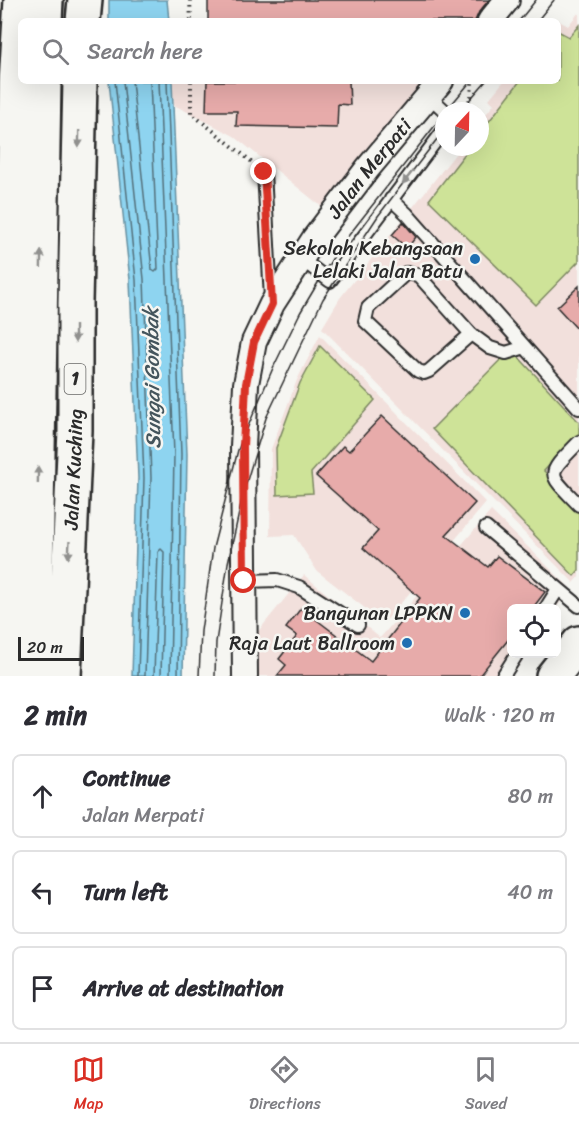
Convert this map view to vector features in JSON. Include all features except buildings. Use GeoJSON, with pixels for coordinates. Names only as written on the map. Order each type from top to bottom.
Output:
{"type":"FeatureCollection","features":[{"type":"Feature","properties":{"kind":"main road"},"geometry":{"type":"LineString","coordinates":[[20,18],[21,0]]}},
{"type":"Feature","properties":{"kind":"main road"},"geometry":{"type":"LineString","coordinates":[[45,18],[46,0]]}},
{"type":"Feature","properties":{"kind":"main road"},"geometry":{"type":"LineString","coordinates":[[83,18],[85,0]]}},
{"type":"Feature","properties":{"kind":"main road"},"geometry":{"type":"LineString","coordinates":[[13,676],[6,620],[18,50]]}},
{"type":"Feature","properties":{"kind":"main road","name":"Jalan Kuching"},"geometry":{"type":"LineString","coordinates":[[39,676],[36,575],[44,84]]}},
{"type":"Feature","properties":{"kind":"main road","name":"Jalan Kuching"},"geometry":{"type":"LineString","coordinates":[[64,676],[75,431],[75,303],[80,84]]}},
{"type":"Feature","properties":{"kind":"main road"},"geometry":{"type":"LineString","coordinates":[[553,676],[579,643]]}},
{"type":"Feature","properties":{"kind":"street"},"geometry":{"type":"LineString","coordinates":[[492,18],[507,0]]}},
{"type":"Feature","properties":{"kind":"street","name":"Jalan Merpati"},"geometry":{"type":"LineString","coordinates":[[245,676],[243,447],[246,384],[254,342],[272,304],[301,259],[368,168],[438,96]]}},
{"type":"Feature","properties":{"kind":"lane"},"geometry":{"type":"LineString","coordinates":[[301,259],[330,280],[435,142]]}},
{"type":"Feature","properties":{"kind":"lane"},"geometry":{"type":"LineString","coordinates":[[264,172],[272,304]]}},
{"type":"Feature","properties":{"kind":"lane"},"geometry":{"type":"LineString","coordinates":[[390,199],[407,214],[579,408]]}},
{"type":"Feature","properties":{"kind":"lane"},"geometry":{"type":"LineString","coordinates":[[471,334],[424,373],[417,371],[365,321],[365,314],[368,308],[406,273],[411,273],[418,275],[471,334],[490,348],[506,353],[525,347]]}},
{"type":"Feature","properties":{"kind":"lane"},"geometry":{"type":"LineString","coordinates":[[579,442],[556,466],[554,472],[555,480],[579,505]]}},
{"type":"Feature","properties":{"kind":"lane"},"geometry":{"type":"LineString","coordinates":[[486,528],[579,606]]}},
{"type":"Feature","properties":{"kind":"lane"},"geometry":{"type":"LineString","coordinates":[[244,581],[277,580],[299,587],[358,625]]}},
{"type":"Feature","properties":{"kind":"lane"},"geometry":{"type":"LineString","coordinates":[[549,604],[558,589]]}},
{"type":"Feature","properties":{"kind":"lane"},"geometry":{"type":"LineString","coordinates":[[503,676],[515,658]]}},
{"type":"Feature","properties":{"kind":"path"},"geometry":{"type":"LineString","coordinates":[[190,0],[190,18]]}},
{"type":"Feature","properties":{"kind":"path"},"geometry":{"type":"LineString","coordinates":[[191,84],[191,113],[264,172]]}},
{"type":"Feature","properties":{"kind":"path"},"geometry":{"type":"LineString","coordinates":[[468,102],[471,99],[472,84]]}},
{"type":"Feature","properties":{"kind":"shaded area","name":"Sekolah Kebangsaan Lelaki Jalan Batu"},"geometry":{"type":"Polygon","coordinates":[[[579,12],[579,577],[574,583],[322,328],[340,298],[454,156],[489,156],[489,110],[494,104],[489,99],[502,84],[561,84],[561,22],[568,26],[579,12]]]}},
{"type":"Feature","properties":{"kind":"shaded area"},"geometry":{"type":"Polygon","coordinates":[[[172,84],[424,84],[322,207],[234,136],[174,105],[172,84]]]}},
{"type":"Feature","properties":{"kind":"shaded area"},"geometry":{"type":"Polygon","coordinates":[[[320,335],[486,503],[384,623],[317,571],[294,535],[270,536],[271,449],[297,380],[320,335]]]}},
{"type":"Feature","properties":{"kind":"shaded area"},"geometry":{"type":"Polygon","coordinates":[[[491,511],[570,588],[559,604],[507,604],[507,658],[524,658],[512,676],[233,676],[234,661],[304,575],[380,638],[491,511]]]}},
{"type":"Feature","properties":{"kind":"green space"},"geometry":{"type":"Polygon","coordinates":[[[579,25],[579,261],[536,305],[429,200],[463,156],[489,156],[489,121],[518,84],[561,84],[561,33],[569,37],[579,25]]]}},
{"type":"Feature","properties":{"kind":"green space"},"geometry":{"type":"Polygon","coordinates":[[[320,346],[375,400],[311,473],[313,493],[277,495],[276,448],[300,383],[320,346]]]}},
{"type":"Feature","properties":{"kind":"green space"},"geometry":{"type":"Polygon","coordinates":[[[511,349],[579,422],[579,433],[544,471],[579,506],[579,570],[574,576],[432,429],[511,349]]]}},
{"type":"Feature","properties":{"kind":"water"},"geometry":{"type":"Polygon","coordinates":[[[109,0],[167,0],[169,18],[109,18],[109,0]]]}},
{"type":"Feature","properties":{"kind":"water","name":"Sungai Gombak"},"geometry":{"type":"Polygon","coordinates":[[[109,84],[172,84],[187,454],[183,676],[132,676],[138,478],[130,280],[109,84]]]}},
{"type":"Feature","properties":{"kind":"tram line"},"geometry":{"type":"LineString","coordinates":[[521,18],[536,0]]}},
{"type":"Feature","properties":{"kind":"tram line"},"geometry":{"type":"LineString","coordinates":[[539,18],[554,0]]}},
{"type":"Feature","properties":{"kind":"tram line"},"geometry":{"type":"LineString","coordinates":[[454,102],[468,84]]}},
{"type":"Feature","properties":{"kind":"tram line"},"geometry":{"type":"LineString","coordinates":[[468,102],[483,84]]}},
{"type":"Feature","properties":{"kind":"tram line"},"geometry":{"type":"LineString","coordinates":[[199,676],[201,631],[213,548],[238,450],[273,368],[300,313],[338,249],[435,125]]}},
{"type":"Feature","properties":{"kind":"tram line"},"geometry":{"type":"LineString","coordinates":[[215,676],[216,642],[228,563],[244,490],[266,418],[323,299],[378,216],[435,142]]}},
{"type":"Feature","properties":{"kind":"place","name":"Sekolah Kebangsaan Lelaki Jalan Batu"},"geometry":{"type":"Point","coordinates":[475,259]}},
{"type":"Feature","properties":{"kind":"place","name":"Bangunan LPPKN"},"geometry":{"type":"Point","coordinates":[465,613]}},
{"type":"Feature","properties":{"kind":"place","name":"Raja Laut Ballroom"},"geometry":{"type":"Point","coordinates":[407,643]}},
{"type":"Feature","properties":{"kind":"route"},"geometry":{"type":"LineString","coordinates":[[244,581],[243,447],[246,384],[254,342],[272,304],[264,172]]}}]}
